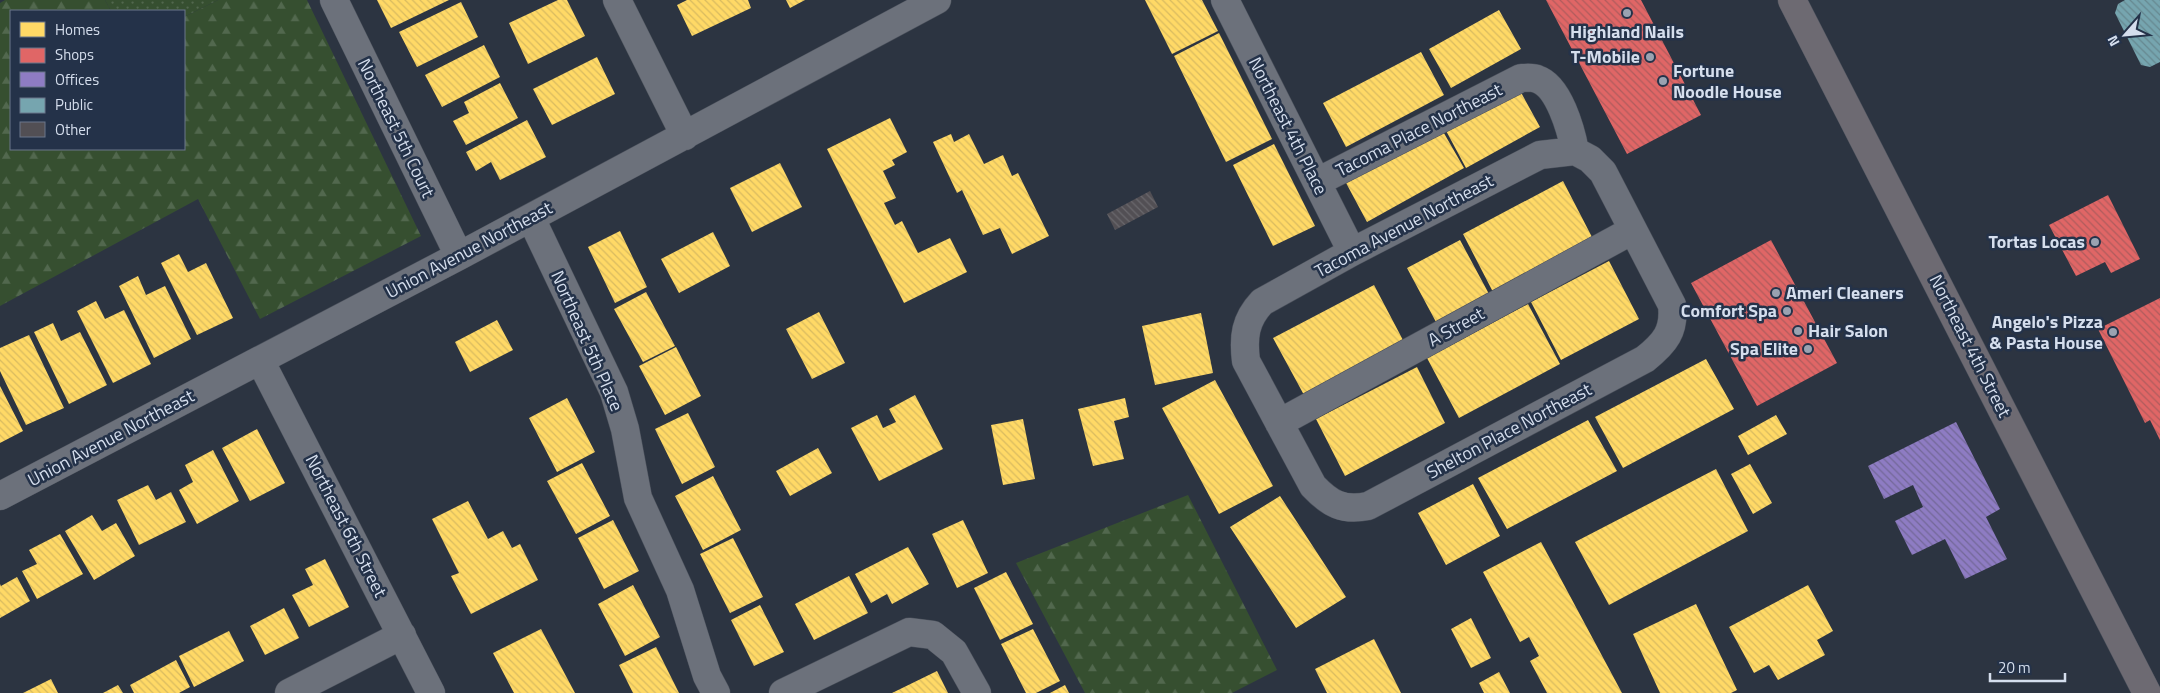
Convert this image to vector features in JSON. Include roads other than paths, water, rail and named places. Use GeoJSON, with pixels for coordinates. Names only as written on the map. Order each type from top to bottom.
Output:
{"type":"FeatureCollection","features":[{"type":"Feature","properties":{"kind":"main road","name":"Northeast 4th Street"},"geometry":{"type":"LineString","coordinates":[[1792,0],[2147,693]]}},
{"type":"Feature","properties":{"kind":"street","name":"Northeast 5th Court"},"geometry":{"type":"LineString","coordinates":[[334,0],[459,256]]}},
{"type":"Feature","properties":{"kind":"street"},"geometry":{"type":"LineString","coordinates":[[617,0],[685,136]]}},
{"type":"Feature","properties":{"kind":"street","name":"Union Avenue Northeast"},"geometry":{"type":"LineString","coordinates":[[0,496],[459,256],[937,0]]}},
{"type":"Feature","properties":{"kind":"street","name":"Northeast 4th Place"},"geometry":{"type":"LineString","coordinates":[[1225,0],[1352,252]]}},
{"type":"Feature","properties":{"kind":"street","name":"Tacoma Place Northeast"},"geometry":{"type":"LineString","coordinates":[[1317,182],[1521,78],[1537,78],[1550,87],[1570,124],[1575,151]]}},
{"type":"Feature","properties":{"kind":"street"},"geometry":{"type":"LineString","coordinates":[[1575,151],[1590,159],[1603,172],[1633,230]]}},
{"type":"Feature","properties":{"kind":"street","name":"Tacoma Avenue Northeast"},"geometry":{"type":"LineString","coordinates":[[1279,423],[1246,361],[1243,339],[1253,312],[1262,302],[1352,252],[1540,155],[1575,151]]}},
{"type":"Feature","properties":{"kind":"street","name":"Northeast 5th Place"},"geometry":{"type":"LineString","coordinates":[[530,218],[614,392],[625,429],[638,498],[680,590],[707,676],[716,693]]}},
{"type":"Feature","properties":{"kind":"street","name":"Shelton Place Northeast"},"geometry":{"type":"LineString","coordinates":[[1279,423],[1313,486],[1324,499],[1338,505],[1354,508],[1368,506],[1646,359],[1660,347],[1674,320],[1672,305],[1633,230]]}},
{"type":"Feature","properties":{"kind":"street","name":"A Street"},"geometry":{"type":"LineString","coordinates":[[1279,423],[1633,230]]}},
{"type":"Feature","properties":{"kind":"street","name":"Northeast 6th Street"},"geometry":{"type":"LineString","coordinates":[[260,360],[432,693]]}},
{"type":"Feature","properties":{"kind":"street"},"geometry":{"type":"LineString","coordinates":[[783,693],[909,632],[933,635],[954,652],[977,693]]}},
{"type":"Feature","properties":{"kind":"street"},"geometry":{"type":"LineString","coordinates":[[289,693],[402,635]]}},
{"type":"Feature","properties":{"kind":"place","name":"Highland Nails"},"geometry":{"type":"Point","coordinates":[1627,13]}},
{"type":"Feature","properties":{"kind":"place","name":"T-Mobile"},"geometry":{"type":"Point","coordinates":[1650,57]}},
{"type":"Feature","properties":{"kind":"place","name":"Fortune Noodle House"},"geometry":{"type":"Point","coordinates":[1663,81]}},
{"type":"Feature","properties":{"kind":"place","name":"Tortas Locas"},"geometry":{"type":"Point","coordinates":[2095,242]}},
{"type":"Feature","properties":{"kind":"place","name":"Ameri Cleaners"},"geometry":{"type":"Point","coordinates":[1776,293]}},
{"type":"Feature","properties":{"kind":"place","name":"Comfort Spa"},"geometry":{"type":"Point","coordinates":[1787,311]}},
{"type":"Feature","properties":{"kind":"place","name":"Hair Salon"},"geometry":{"type":"Point","coordinates":[1798,331]}},
{"type":"Feature","properties":{"kind":"place","name":"Angelo's Pizza & Pasta House"},"geometry":{"type":"Point","coordinates":[2113,332]}},
{"type":"Feature","properties":{"kind":"place","name":"Spa Elite"},"geometry":{"type":"Point","coordinates":[1808,349]}}]}
